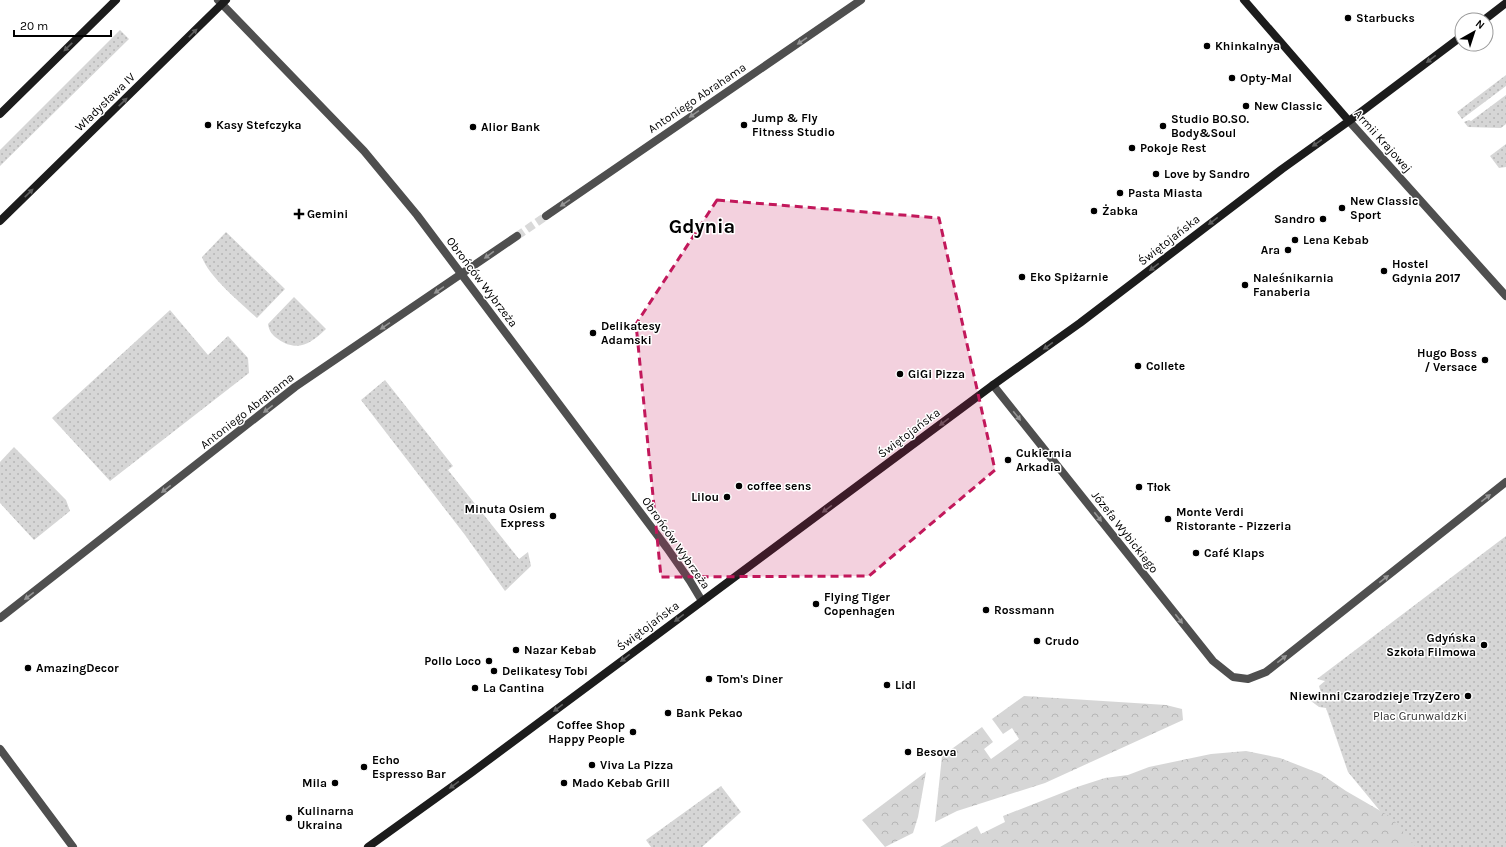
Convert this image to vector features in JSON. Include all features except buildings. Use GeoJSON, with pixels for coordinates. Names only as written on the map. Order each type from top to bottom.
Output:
{"type":"FeatureCollection","features":[{"type":"Feature","properties":{"kind":"street"},"geometry":{"type":"LineString","coordinates":[[0,114],[116,0]]}},
{"type":"Feature","properties":{"kind":"street","name":"Antoniego Abrahama"},"geometry":{"type":"LineString","coordinates":[[546,216],[861,0]]}},
{"type":"Feature","properties":{"kind":"street","name":"Armii Krajowej"},"geometry":{"type":"LineString","coordinates":[[1244,0],[1349,121],[1506,296]]}},
{"type":"Feature","properties":{"kind":"street","name":"Władysława IV"},"geometry":{"type":"LineString","coordinates":[[0,221],[222,1]]}},
{"type":"Feature","properties":{"kind":"street","name":"Obrońców Wybrzeża"},"geometry":{"type":"LineString","coordinates":[[222,1],[364,151],[417,215],[667,548],[702,601]]}},
{"type":"Feature","properties":{"kind":"street"},"geometry":{"type":"LineString","coordinates":[[1494,12],[1506,3]]}},
{"type":"Feature","properties":{"kind":"street","name":"Świętojańska"},"geometry":{"type":"LineString","coordinates":[[368,847],[471,773],[993,385],[1080,323],[1282,169],[1454,42]]}},
{"type":"Feature","properties":{"kind":"street","name":"Antoniego Abrahama"},"geometry":{"type":"LineString","coordinates":[[0,618],[295,387],[518,236]]}},
{"type":"Feature","properties":{"kind":"street","name":"Józefa Wybickiego"},"geometry":{"type":"LineString","coordinates":[[993,385],[1213,661],[1233,677],[1248,679],[1266,672],[1506,482]]}},
{"type":"Feature","properties":{"kind":"street"},"geometry":{"type":"LineString","coordinates":[[0,749],[73,847]]}},
{"type":"Feature","properties":{"kind":"highlighted area"},"geometry":{"type":"Polygon","coordinates":[[[717,200],[939,218],[995,470],[869,576],[661,577],[636,324],[717,200]]]}},
{"type":"Feature","properties":{"kind":"green space"},"geometry":{"type":"Polygon","coordinates":[[[120,30],[129,39],[0,166],[0,150],[120,30]]]}},
{"type":"Feature","properties":{"kind":"green space"},"geometry":{"type":"Polygon","coordinates":[[[1506,75],[1506,86],[1462,119],[1457,112],[1506,75]]]}},
{"type":"Feature","properties":{"kind":"green space"},"geometry":{"type":"Polygon","coordinates":[[[1506,95],[1506,124],[1501,128],[1468,127],[1464,122],[1469,120],[1471,121],[1506,95]]]}},
{"type":"Feature","properties":{"kind":"green space"},"geometry":{"type":"Polygon","coordinates":[[[1506,144],[1506,167],[1499,168],[1490,156],[1506,144]]]}},
{"type":"Feature","properties":{"kind":"green space"},"geometry":{"type":"Polygon","coordinates":[[[226,232],[285,289],[257,318],[218,281],[205,265],[202,257],[226,232]]]}},
{"type":"Feature","properties":{"kind":"green space"},"geometry":{"type":"Polygon","coordinates":[[[294,297],[326,329],[310,342],[298,346],[285,343],[276,337],[270,331],[268,324],[294,297]]]}},
{"type":"Feature","properties":{"kind":"green space"},"geometry":{"type":"Polygon","coordinates":[[[170,310],[208,355],[228,336],[248,358],[249,373],[110,481],[52,418],[170,310]]]}},
{"type":"Feature","properties":{"kind":"green space"},"geometry":{"type":"Polygon","coordinates":[[[385,380],[453,466],[448,470],[519,559],[528,552],[531,566],[505,591],[465,535],[361,400],[385,380]]]}},
{"type":"Feature","properties":{"kind":"green space"},"geometry":{"type":"Polygon","coordinates":[[[14,447],[66,500],[70,511],[34,540],[0,503],[0,462],[14,447]]]}},
{"type":"Feature","properties":{"kind":"green space","name":"Plac Grunwaldzki"},"geometry":{"type":"Polygon","coordinates":[[[1506,536],[1506,847],[1411,847],[1348,772],[1326,708],[1319,707],[1311,701],[1321,693],[1319,686],[1325,681],[1317,679],[1506,536]]]}},
{"type":"Feature","properties":{"kind":"green space"},"geometry":{"type":"Polygon","coordinates":[[[1024,696],[1166,705],[1182,709],[1183,720],[1045,783],[957,811],[935,822],[942,756],[982,727],[993,742],[984,749],[991,759],[1019,739],[1012,728],[1003,734],[992,719],[1024,696]]]}},
{"type":"Feature","properties":{"kind":"green space"},"geometry":{"type":"Polygon","coordinates":[[[1246,751],[1280,758],[1321,774],[1346,791],[1391,817],[1416,847],[940,847],[977,826],[981,834],[1005,822],[1003,816],[1077,787],[1105,778],[1128,775],[1149,767],[1211,754],[1246,751]]]}},
{"type":"Feature","properties":{"kind":"green space"},"geometry":{"type":"Polygon","coordinates":[[[926,772],[918,817],[913,833],[885,847],[862,820],[926,772]]]}},
{"type":"Feature","properties":{"kind":"green space"},"geometry":{"type":"Polygon","coordinates":[[[721,786],[741,812],[702,847],[651,847],[646,840],[721,786]]]}},
{"type":"Feature","properties":{"kind":"tunnel"},"geometry":{"type":"LineString","coordinates":[[517,236],[546,216]]}},
{"type":"Feature","properties":{"kind":"place","name":"Starbucks"},"geometry":{"type":"Point","coordinates":[1348,18]}},
{"type":"Feature","properties":{"kind":"place","name":"Khinkalnya"},"geometry":{"type":"Point","coordinates":[1207,46]}},
{"type":"Feature","properties":{"kind":"place","name":"Opty-Mal"},"geometry":{"type":"Point","coordinates":[1232,78]}},
{"type":"Feature","properties":{"kind":"place","name":"New Classic"},"geometry":{"type":"Point","coordinates":[1246,106]}},
{"type":"Feature","properties":{"kind":"place","name":"Kasy Stefczyka"},"geometry":{"type":"Point","coordinates":[208,125]}},
{"type":"Feature","properties":{"kind":"place","name":"Jump & Fly Fitness Studio"},"geometry":{"type":"Point","coordinates":[744,125]}},
{"type":"Feature","properties":{"kind":"place","name":"Studio BO.SO. Body&Soul"},"geometry":{"type":"Point","coordinates":[1163,126]}},
{"type":"Feature","properties":{"kind":"place","name":"Alior Bank"},"geometry":{"type":"Point","coordinates":[473,127]}},
{"type":"Feature","properties":{"kind":"place","name":"Pokoje Rest"},"geometry":{"type":"Point","coordinates":[1132,148]}},
{"type":"Feature","properties":{"kind":"place","name":"Love by Sandro"},"geometry":{"type":"Point","coordinates":[1156,174]}},
{"type":"Feature","properties":{"kind":"place","name":"Pasta Miasta"},"geometry":{"type":"Point","coordinates":[1120,193]}},
{"type":"Feature","properties":{"kind":"place","name":"New Classic Sport"},"geometry":{"type":"Point","coordinates":[1342,208]}},
{"type":"Feature","properties":{"kind":"place","name":"Żabka"},"geometry":{"type":"Point","coordinates":[1094,211]}},
{"type":"Feature","properties":{"kind":"place","name":"Gemini"},"geometry":{"type":"Point","coordinates":[299,214]}},
{"type":"Feature","properties":{"kind":"place","name":"Sandro"},"geometry":{"type":"Point","coordinates":[1323,219]}},
{"type":"Feature","properties":{"kind":"place","name":"Lena Kebab"},"geometry":{"type":"Point","coordinates":[1295,240]}},
{"type":"Feature","properties":{"kind":"place","name":"Ara"},"geometry":{"type":"Point","coordinates":[1288,250]}},
{"type":"Feature","properties":{"kind":"place","name":"Hostel Gdynia 2017"},"geometry":{"type":"Point","coordinates":[1384,271]}},
{"type":"Feature","properties":{"kind":"place","name":"Eko Spiżarnie"},"geometry":{"type":"Point","coordinates":[1022,277]}},
{"type":"Feature","properties":{"kind":"place","name":"Naleśnikarnia Fanaberia"},"geometry":{"type":"Point","coordinates":[1245,285]}},
{"type":"Feature","properties":{"kind":"place","name":"Delikatesy Adamski"},"geometry":{"type":"Point","coordinates":[593,333]}},
{"type":"Feature","properties":{"kind":"place","name":"Hugo Boss / Versace"},"geometry":{"type":"Point","coordinates":[1485,360]}},
{"type":"Feature","properties":{"kind":"place","name":"Collete"},"geometry":{"type":"Point","coordinates":[1138,366]}},
{"type":"Feature","properties":{"kind":"place","name":"GiGi Pizza"},"geometry":{"type":"Point","coordinates":[900,374]}},
{"type":"Feature","properties":{"kind":"place","name":"Cukiernia Arkadia"},"geometry":{"type":"Point","coordinates":[1008,460]}},
{"type":"Feature","properties":{"kind":"place","name":"coffee sens"},"geometry":{"type":"Point","coordinates":[739,486]}},
{"type":"Feature","properties":{"kind":"place","name":"Tłok"},"geometry":{"type":"Point","coordinates":[1139,487]}},
{"type":"Feature","properties":{"kind":"place","name":"Lilou"},"geometry":{"type":"Point","coordinates":[727,497]}},
{"type":"Feature","properties":{"kind":"place","name":"Minuta Osiem Express"},"geometry":{"type":"Point","coordinates":[553,516]}},
{"type":"Feature","properties":{"kind":"place","name":"Monte Verdi Ristorante - Pizzeria"},"geometry":{"type":"Point","coordinates":[1168,519]}},
{"type":"Feature","properties":{"kind":"place","name":"Café Klaps"},"geometry":{"type":"Point","coordinates":[1196,553]}},
{"type":"Feature","properties":{"kind":"place","name":"Flying Tiger Copenhagen"},"geometry":{"type":"Point","coordinates":[816,604]}},
{"type":"Feature","properties":{"kind":"place","name":"Rossmann"},"geometry":{"type":"Point","coordinates":[986,610]}},
{"type":"Feature","properties":{"kind":"place","name":"Crudo"},"geometry":{"type":"Point","coordinates":[1037,641]}},
{"type":"Feature","properties":{"kind":"place","name":"Gdyńska Szkoła Filmowa"},"geometry":{"type":"Point","coordinates":[1484,645]}},
{"type":"Feature","properties":{"kind":"place","name":"Nazar Kebab"},"geometry":{"type":"Point","coordinates":[516,650]}},
{"type":"Feature","properties":{"kind":"place","name":"Pollo Loco"},"geometry":{"type":"Point","coordinates":[489,661]}},
{"type":"Feature","properties":{"kind":"place","name":"AmazingDecor"},"geometry":{"type":"Point","coordinates":[28,668]}},
{"type":"Feature","properties":{"kind":"place","name":"Delikatesy Tobi"},"geometry":{"type":"Point","coordinates":[494,671]}},
{"type":"Feature","properties":{"kind":"place","name":"Tom's Diner"},"geometry":{"type":"Point","coordinates":[709,679]}},
{"type":"Feature","properties":{"kind":"place","name":"Lidl"},"geometry":{"type":"Point","coordinates":[887,685]}},
{"type":"Feature","properties":{"kind":"place","name":"La Cantina"},"geometry":{"type":"Point","coordinates":[475,688]}},
{"type":"Feature","properties":{"kind":"place","name":"Niewinni Czarodzieje TrzyZero"},"geometry":{"type":"Point","coordinates":[1468,696]}},
{"type":"Feature","properties":{"kind":"place","name":"Bank Pekao"},"geometry":{"type":"Point","coordinates":[668,713]}},
{"type":"Feature","properties":{"kind":"place","name":"Coffee Shop Happy People"},"geometry":{"type":"Point","coordinates":[633,732]}},
{"type":"Feature","properties":{"kind":"place","name":"Besova"},"geometry":{"type":"Point","coordinates":[908,752]}},
{"type":"Feature","properties":{"kind":"place","name":"Viva La Pizza"},"geometry":{"type":"Point","coordinates":[592,765]}},
{"type":"Feature","properties":{"kind":"place","name":"Echo Espresso Bar"},"geometry":{"type":"Point","coordinates":[364,767]}},
{"type":"Feature","properties":{"kind":"place","name":"Mila"},"geometry":{"type":"Point","coordinates":[335,783]}},
{"type":"Feature","properties":{"kind":"place","name":"Mado Kebab Grill"},"geometry":{"type":"Point","coordinates":[564,783]}},
{"type":"Feature","properties":{"kind":"place","name":"Kulinarna Ukraina"},"geometry":{"type":"Point","coordinates":[289,818]}},
{"type":"Feature","properties":{"kind":"district","name":"Gdynia"},"geometry":{"type":"Point","coordinates":[702,226]}}]}
